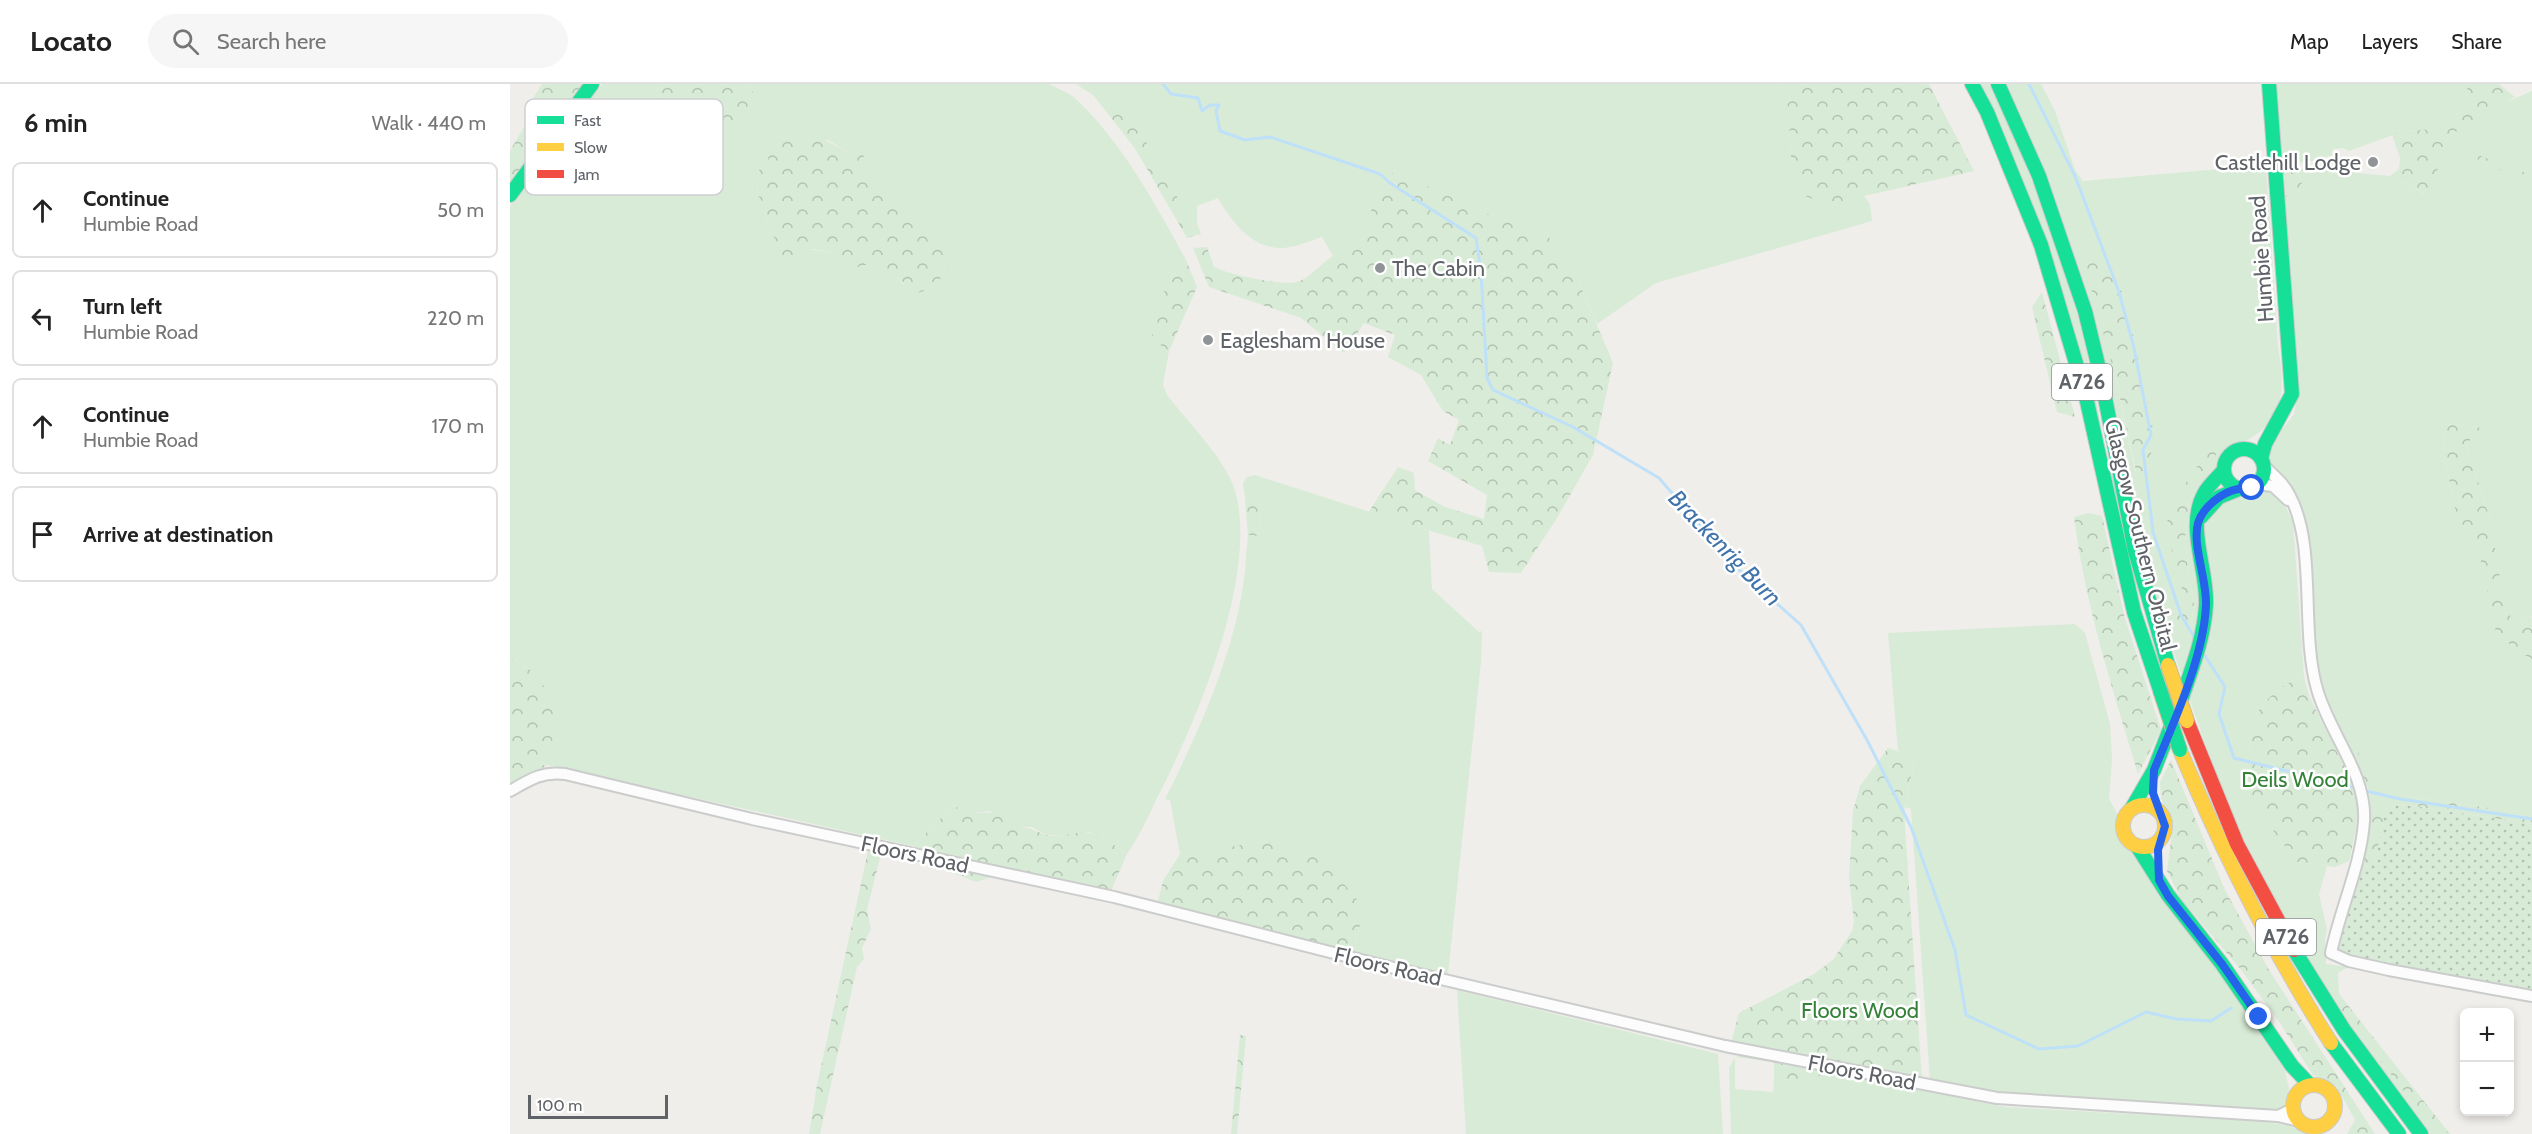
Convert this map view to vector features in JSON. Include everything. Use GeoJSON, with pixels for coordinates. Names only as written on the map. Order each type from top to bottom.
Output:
{"type":"FeatureCollection","features":[{"type":"Feature","properties":{"kind":"main road"},"geometry":{"type":"LineString","coordinates":[[581,99],[592,84]]}},
{"type":"Feature","properties":{"kind":"main road","name":"Glasgow Southern Orbital"},"geometry":{"type":"LineString","coordinates":[[1972,84],[1987,112],[2042,245],[2086,397],[2134,612],[2180,750],[2205,814],[2267,941],[2371,1100],[2399,1134]]}},
{"type":"Feature","properties":{"kind":"main road","name":"Glasgow Southern Orbital"},"geometry":{"type":"LineString","coordinates":[[1998,84],[2039,176],[2085,311],[2101,377],[2135,551],[2187,721],[2236,842],[2284,933],[2333,1014],[2421,1134]]}},
{"type":"Feature","properties":{"kind":"main road","name":"Humbie Road"},"geometry":{"type":"LineString","coordinates":[[2257,484],[2263,476],[2262,462],[2265,444],[2292,394],[2270,84]]}},
{"type":"Feature","properties":{"kind":"main road"},"geometry":{"type":"LineString","coordinates":[[510,195],[525,175]]}},
{"type":"Feature","properties":{"kind":"main road","name":"Humbie Road"},"geometry":{"type":"LineString","coordinates":[[2132,808],[2154,770],[2201,643],[2206,604],[2205,582],[2198,544],[2203,495],[2223,471],[2229,455],[2245,449],[2275,428]]}},
{"type":"Feature","properties":{"kind":"main road"},"geometry":{"type":"LineString","coordinates":[[2245,449],[2251,450],[2262,462]]}},
{"type":"Feature","properties":{"kind":"main road"},"geometry":{"type":"LineString","coordinates":[[2223,471],[2228,482],[2239,489]]}},
{"type":"Feature","properties":{"kind":"main road"},"geometry":{"type":"LineString","coordinates":[[2199,522],[2219,497],[2257,484]]}},
{"type":"Feature","properties":{"kind":"main road","name":"Humbie Road"},"geometry":{"type":"LineString","coordinates":[[2154,770],[2153,793],[2162,815]]}},
{"type":"Feature","properties":{"kind":"main road"},"geometry":{"type":"LineString","coordinates":[[2159,880],[2157,856],[2165,826],[2162,815],[2147,804],[2132,808],[2123,820],[2122,829],[2130,842],[2137,846],[2168,896],[2222,964],[2292,1066],[2310,1085]]}},
{"type":"Feature","properties":{"kind":"main road"},"geometry":{"type":"LineString","coordinates":[[2137,846],[2151,846],[2161,838]]}},
{"type":"Feature","properties":{"kind":"main road"},"geometry":{"type":"LineString","coordinates":[[2292,1066],[2304,1117]]}},
{"type":"Feature","properties":{"kind":"main road"},"geometry":{"type":"LineString","coordinates":[[2304,1117],[2299,1092],[2310,1085],[2317,1085],[2330,1091],[2336,1104],[2332,1118],[2332,1134]]}},
{"type":"Feature","properties":{"kind":"main road"},"geometry":{"type":"LineString","coordinates":[[2304,1117],[2322,1126],[2332,1118]]}},
{"type":"Feature","properties":{"kind":"street"},"geometry":{"type":"LineString","coordinates":[[2262,462],[2283,484],[2301,523],[2309,653],[2317,689],[2325,713],[2349,761],[2362,794],[2365,819],[2359,855],[2331,953],[2349,961],[2389,970],[2532,996]]}},
{"type":"Feature","properties":{"kind":"street"},"geometry":{"type":"LineString","coordinates":[[2257,484],[2272,486],[2296,509]]}},
{"type":"Feature","properties":{"kind":"street","name":"Floors Road"},"geometry":{"type":"LineString","coordinates":[[510,791],[536,775],[550,772],[565,774],[752,819],[1114,897],[1373,963],[1725,1046],[1997,1098],[2304,1117]]}},
{"type":"Feature","properties":{"kind":"green space"},"geometry":{"type":"Polygon","coordinates":[[[542,84],[584,84],[573,99],[533,99],[542,84]]]}},
{"type":"Feature","properties":{"kind":"green space"},"geometry":{"type":"Polygon","coordinates":[[[602,84],[658,84],[657,94],[668,99],[591,99],[602,84]]]}},
{"type":"Feature","properties":{"kind":"green space"},"geometry":{"type":"Polygon","coordinates":[[[658,84],[747,84],[752,89],[757,113],[723,134],[723,99],[668,99],[657,94],[658,84]]]}},
{"type":"Feature","properties":{"kind":"green space"},"geometry":{"type":"Polygon","coordinates":[[[747,84],[1049,84],[1074,98],[1094,117],[1138,176],[1186,260],[1167,282],[1151,338],[1169,351],[1163,384],[1167,395],[1206,442],[1231,479],[1240,525],[1238,564],[1220,648],[1173,767],[1127,854],[1105,839],[1089,832],[1067,836],[1047,835],[1031,827],[1015,827],[990,811],[973,813],[953,806],[913,846],[538,763],[537,674],[510,658],[510,206],[525,186],[525,195],[723,195],[723,133],[733,127],[752,89],[747,84]],[[828,140],[769,162],[759,170],[757,194],[765,204],[767,226],[780,247],[833,252],[854,268],[869,264],[880,276],[896,276],[904,285],[907,216],[888,205],[875,181],[846,151],[828,140]]]}},
{"type":"Feature","properties":{"kind":"green space"},"geometry":{"type":"Polygon","coordinates":[[[1076,84],[1783,84],[1788,102],[1791,157],[1842,201],[1864,196],[1870,204],[1872,221],[1656,283],[1597,324],[1574,271],[1546,233],[1493,216],[1394,171],[1385,183],[1353,248],[1333,256],[1322,237],[1286,248],[1260,244],[1236,224],[1218,198],[1197,206],[1197,224],[1201,234],[1197,235],[1162,168],[1142,136],[1117,111],[1109,115],[1093,95],[1076,84]]]}},
{"type":"Feature","properties":{"kind":"green space"},"geometry":{"type":"Polygon","coordinates":[[[1783,84],[1929,84],[1974,171],[1842,201],[1820,202],[1803,195],[1791,157],[1788,108],[1783,84]]]}},
{"type":"Feature","properties":{"kind":"green space"},"geometry":{"type":"Polygon","coordinates":[[[1978,84],[1989,84],[2030,176],[2057,247],[2085,347],[2110,476],[1978,84]]]}},
{"type":"Feature","properties":{"kind":"green space"},"geometry":{"type":"Polygon","coordinates":[[[2005,84],[2041,84],[2055,111],[2075,170],[2083,181],[2266,165],[2282,385],[2280,398],[2271,420],[2263,429],[2224,453],[2214,474],[2195,500],[2191,512],[2190,537],[2200,599],[2194,640],[2183,680],[2161,615],[2132,502],[2103,365],[2005,84]],[[2098,256],[2115,376],[2136,474],[2125,296],[2098,256]],[[2216,467],[2167,510],[2184,597],[2166,620],[2189,637],[2194,603],[2188,573],[2185,529],[2192,495],[2216,467]]]}},
{"type":"Feature","properties":{"kind":"green space"},"geometry":{"type":"Polygon","coordinates":[[[2274,84],[2467,84],[2468,99],[2463,110],[2436,129],[2404,131],[2349,151],[2343,148],[2333,149],[2332,155],[2298,163],[2285,160],[2280,156],[2274,84]]]}},
{"type":"Feature","properties":{"kind":"green space"},"geometry":{"type":"Polygon","coordinates":[[[2467,84],[2499,84],[2515,97],[2452,134],[2427,195],[2390,176],[2399,169],[2400,158],[2392,135],[2404,131],[2436,129],[2463,110],[2468,99],[2467,84]]]}},
{"type":"Feature","properties":{"kind":"green space"},"geometry":{"type":"Polygon","coordinates":[[[2532,91],[2532,175],[2475,155],[2475,158],[2532,185],[2532,617],[2528,615],[2518,625],[2505,611],[2491,522],[2466,444],[2482,428],[2445,424],[2444,455],[2456,513],[2479,552],[2495,629],[2515,650],[2532,659],[2532,814],[2400,795],[2400,804],[2383,810],[2383,800],[2370,797],[2368,787],[2376,787],[2361,752],[2354,757],[2330,709],[2316,663],[2309,558],[2301,509],[2266,460],[2269,447],[2294,414],[2297,397],[2285,197],[2298,192],[2302,183],[2296,170],[2333,164],[2357,173],[2390,176],[2426,195],[2452,134],[2493,108],[2532,91]]]}},
{"type":"Feature","properties":{"kind":"green space"},"geometry":{"type":"Polygon","coordinates":[[[1117,110],[1142,136],[1152,151],[1197,235],[1187,238],[1136,150],[1109,115],[1117,110]]]}},
{"type":"Feature","properties":{"kind":"green space"},"geometry":{"type":"Polygon","coordinates":[[[525,125],[525,165],[510,185],[510,151],[525,125]]]}},
{"type":"Feature","properties":{"kind":"green space"},"geometry":{"type":"Polygon","coordinates":[[[790,133],[817,136],[846,151],[862,153],[888,205],[942,233],[950,247],[949,264],[934,289],[915,293],[896,276],[880,276],[869,264],[854,268],[833,252],[811,249],[796,267],[779,260],[780,247],[767,226],[765,205],[757,194],[759,170],[769,162],[767,152],[790,133]]]}},
{"type":"Feature","properties":{"kind":"green space"},"geometry":{"type":"Polygon","coordinates":[[[2475,154],[2532,175],[2532,185],[2475,158],[2475,154]]]}},
{"type":"Feature","properties":{"kind":"green space"},"geometry":{"type":"Polygon","coordinates":[[[2349,156],[2347,167],[2333,164],[2316,166],[2349,156]]]}},
{"type":"Feature","properties":{"kind":"green space"},"geometry":{"type":"Polygon","coordinates":[[[2281,167],[2296,170],[2302,183],[2298,192],[2285,197],[2281,167]]]}},
{"type":"Feature","properties":{"kind":"green space"},"geometry":{"type":"Polygon","coordinates":[[[1394,171],[1493,216],[1546,233],[1574,271],[1613,363],[1593,455],[1557,518],[1521,573],[1489,572],[1482,546],[1368,513],[1398,467],[1414,473],[1415,490],[1445,507],[1484,519],[1487,495],[1428,461],[1438,438],[1450,445],[1459,420],[1443,411],[1421,375],[1388,357],[1395,335],[1364,323],[1344,353],[1301,318],[1209,287],[1193,248],[1207,247],[1214,267],[1230,273],[1254,279],[1297,282],[1310,275],[1331,257],[1353,247],[1385,183],[1394,171]]]}},
{"type":"Feature","properties":{"kind":"green space"},"geometry":{"type":"Polygon","coordinates":[[[2082,255],[2098,256],[2125,296],[2153,429],[2150,469],[2137,475],[2115,376],[2082,255]]]}},
{"type":"Feature","properties":{"kind":"green space"},"geometry":{"type":"Polygon","coordinates":[[[1186,260],[1197,287],[1169,351],[1151,338],[1167,282],[1186,260]]]}},
{"type":"Feature","properties":{"kind":"green space"},"geometry":{"type":"Polygon","coordinates":[[[2042,292],[2075,417],[2057,412],[2032,307],[2042,292]]]}},
{"type":"Feature","properties":{"kind":"green space"},"geometry":{"type":"Polygon","coordinates":[[[2445,424],[2483,428],[2466,444],[2491,522],[2505,610],[2518,625],[2528,615],[2532,618],[2532,659],[2515,650],[2495,629],[2479,552],[2456,513],[2444,455],[2445,424]]]}},
{"type":"Feature","properties":{"kind":"green space"},"geometry":{"type":"Polygon","coordinates":[[[2208,451],[2216,451],[2216,467],[2192,495],[2185,529],[2188,573],[2194,603],[2189,637],[2175,635],[2166,620],[2184,597],[2168,535],[2167,510],[2208,451]]]}},
{"type":"Feature","properties":{"kind":"green space"},"geometry":{"type":"Polygon","coordinates":[[[1255,475],[1429,531],[1432,589],[1479,632],[1482,631],[1481,662],[1448,974],[1352,952],[1365,909],[1269,841],[1180,854],[1170,800],[1165,799],[1201,722],[1231,640],[1243,586],[1248,535],[1258,536],[1261,511],[1268,502],[1254,497],[1245,498],[1243,483],[1247,477],[1255,475]]]}},
{"type":"Feature","properties":{"kind":"green space"},"geometry":{"type":"Polygon","coordinates":[[[2269,488],[2283,501],[2293,522],[2304,677],[2278,690],[2257,713],[2250,738],[2243,791],[2297,862],[2327,866],[2319,894],[2327,929],[2326,964],[2348,967],[2338,973],[2339,994],[2336,1003],[2437,1134],[2427,1134],[2343,1022],[2301,949],[2229,811],[2188,695],[2198,671],[2211,610],[2211,590],[2203,528],[2207,518],[2223,502],[2245,493],[2269,488]]]}},
{"type":"Feature","properties":{"kind":"green space"},"geometry":{"type":"Polygon","coordinates":[[[1254,497],[1268,502],[1261,511],[1258,536],[1248,535],[1245,498],[1254,497]]]}},
{"type":"Feature","properties":{"kind":"green space"},"geometry":{"type":"Polygon","coordinates":[[[2089,513],[2102,516],[2124,615],[2161,730],[2138,774],[2092,615],[2085,582],[2074,517],[2089,513]]]}},
{"type":"Feature","properties":{"kind":"green space"},"geometry":{"type":"Polygon","coordinates":[[[2075,624],[2085,633],[2110,724],[2112,760],[2109,799],[2118,815],[2116,824],[2119,836],[2138,855],[2159,897],[2204,951],[2259,1028],[2285,1071],[2289,1089],[2288,1100],[2282,1109],[2269,1113],[2016,1096],[1930,1080],[1911,809],[1905,807],[1915,758],[1898,751],[1888,633],[2075,624]]]}},
{"type":"Feature","properties":{"kind":"green space"},"geometry":{"type":"Polygon","coordinates":[[[510,658],[537,674],[555,707],[551,756],[539,763],[546,766],[527,777],[521,771],[510,768],[510,658]]]}},
{"type":"Feature","properties":{"kind":"green space","name":"Deils Wood"},"geometry":{"type":"Polygon","coordinates":[[[2304,677],[2309,696],[2346,770],[2358,804],[2349,861],[2335,867],[2297,862],[2243,791],[2250,738],[2257,713],[2278,690],[2304,677]]]}},
{"type":"Feature","properties":{"kind":"green space","name":"Floors Wood"},"geometry":{"type":"Polygon","coordinates":[[[1888,748],[1915,757],[1904,812],[1922,1080],[1731,1043],[1739,1013],[1814,974],[1833,960],[1852,931],[1854,922],[1849,877],[1853,811],[1860,786],[1888,748]]]}},
{"type":"Feature","properties":{"kind":"green space"},"geometry":{"type":"Polygon","coordinates":[[[2361,751],[2377,787],[2368,787],[2365,784],[2354,757],[2361,751]]]}},
{"type":"Feature","properties":{"kind":"green space"},"geometry":{"type":"Polygon","coordinates":[[[2171,760],[2225,890],[2269,970],[2375,1134],[2347,1134],[2355,1120],[2337,1087],[2313,1075],[2278,1020],[2242,971],[2181,899],[2167,871],[2173,825],[2161,798],[2160,782],[2171,760]]]}},
{"type":"Feature","properties":{"kind":"green space"},"geometry":{"type":"Polygon","coordinates":[[[510,768],[521,771],[527,777],[510,785],[510,768]]]}},
{"type":"Feature","properties":{"kind":"green space"},"geometry":{"type":"Polygon","coordinates":[[[2399,795],[2532,814],[2532,824],[2400,804],[2399,795]]]}},
{"type":"Feature","properties":{"kind":"green space"},"geometry":{"type":"Polygon","coordinates":[[[2370,797],[2383,800],[2383,824],[2375,862],[2362,861],[2371,820],[2370,797]]]}},
{"type":"Feature","properties":{"kind":"green space"},"geometry":{"type":"Polygon","coordinates":[[[2400,804],[2532,824],[2532,993],[2395,969],[2347,956],[2338,950],[2336,943],[2362,861],[2375,861],[2383,824],[2383,810],[2400,804]]]}},
{"type":"Feature","properties":{"kind":"green space"},"geometry":{"type":"Polygon","coordinates":[[[953,806],[973,813],[1006,812],[1015,827],[1029,828],[1047,835],[1058,836],[1085,832],[1095,834],[1127,854],[1110,893],[997,875],[976,882],[941,868],[951,857],[913,846],[953,806]]]}},
{"type":"Feature","properties":{"kind":"green space"},"geometry":{"type":"Polygon","coordinates":[[[1269,841],[1323,859],[1365,909],[1352,952],[1157,905],[1163,881],[1180,854],[1269,841]]]}},
{"type":"Feature","properties":{"kind":"green space"},"geometry":{"type":"Polygon","coordinates":[[[868,851],[881,854],[867,910],[871,929],[862,948],[864,959],[857,967],[820,1134],[809,1134],[817,1085],[868,851]]]}},
{"type":"Feature","properties":{"kind":"green space"},"geometry":{"type":"Polygon","coordinates":[[[1457,990],[1718,1054],[1723,1134],[1466,1134],[1457,990]]]}},
{"type":"Feature","properties":{"kind":"green space"},"geometry":{"type":"Polygon","coordinates":[[[2339,994],[2450,1134],[2437,1134],[2336,1003],[2339,994]]]}},
{"type":"Feature","properties":{"kind":"green space"},"geometry":{"type":"Polygon","coordinates":[[[1240,1035],[1246,1036],[1237,1134],[1231,1134],[1240,1035]]]}},
{"type":"Feature","properties":{"kind":"green space"},"geometry":{"type":"Polygon","coordinates":[[[1749,1054],[1858,1078],[1824,1074],[1805,1081],[1774,1078],[1774,1062],[1735,1057],[1749,1054]]]}},
{"type":"Feature","properties":{"kind":"green space"},"geometry":{"type":"Polygon","coordinates":[[[1735,1057],[1735,1089],[1773,1092],[1774,1078],[1805,1081],[1824,1074],[1858,1078],[2006,1107],[2256,1121],[2288,1125],[2308,1134],[1731,1134],[1729,1068],[1735,1057]]]}},
{"type":"Feature","properties":{"kind":"waterway","name":"Brackenrig Burn"},"geometry":{"type":"LineString","coordinates":[[1163,84],[1171,94],[1198,98],[1202,111],[1210,105],[1219,105],[1216,111],[1220,131],[1245,140],[1270,137],[1380,174],[1390,183],[1476,238],[1481,272],[1487,378],[1493,390],[1573,427],[1659,478],[1737,568],[1801,625],[1867,740],[1911,827],[1955,950],[1966,1015],[2039,1049],[2078,1046],[2146,1012],[2176,1019],[2211,1021],[2231,1008]]}},
{"type":"Feature","properties":{"kind":"waterway"},"geometry":{"type":"LineString","coordinates":[[2029,84],[2075,176],[2119,292],[2134,348],[2151,435],[2143,450],[2153,532],[2181,615],[2196,640]]}},
{"type":"Feature","properties":{"kind":"waterway"},"geometry":{"type":"LineString","coordinates":[[2202,651],[2225,687],[2219,714],[2234,758],[2356,788]]}},
{"type":"Feature","properties":{"kind":"waterway"},"geometry":{"type":"LineString","coordinates":[[2362,790],[2400,799],[2532,819]]}},
{"type":"Feature","properties":{"kind":"traffic: fast"},"geometry":{"type":"LineString","coordinates":[[581,99],[592,84]]}},
{"type":"Feature","properties":{"kind":"traffic: fast"},"geometry":{"type":"LineString","coordinates":[[1972,84],[1987,112],[2041,245],[2086,397],[2134,612],[2160,690]]}},
{"type":"Feature","properties":{"kind":"traffic: fast"},"geometry":{"type":"LineString","coordinates":[[1998,84],[2039,176],[2085,311],[2101,377],[2135,551],[2168,665]]}},
{"type":"Feature","properties":{"kind":"traffic: fast"},"geometry":{"type":"LineString","coordinates":[[2261,459],[2265,444],[2292,394],[2269,84]]}},
{"type":"Feature","properties":{"kind":"traffic: fast"},"geometry":{"type":"LineString","coordinates":[[510,195],[525,175]]}},
{"type":"Feature","properties":{"kind":"traffic: fast"},"geometry":{"type":"LineString","coordinates":[[2244,449],[2252,450],[2258,455],[2263,461],[2264,469],[2263,477],[2258,483],[2252,488],[2244,489],[2236,488],[2230,483],[2225,477],[2224,469],[2225,461],[2230,455],[2236,450],[2244,449]]}},
{"type":"Feature","properties":{"kind":"traffic: fast"},"geometry":{"type":"LineString","coordinates":[[2180,703],[2193,667],[2205,618],[2206,591],[2197,533],[2199,505],[2207,489],[2223,471]]}},
{"type":"Feature","properties":{"kind":"traffic: fast"},"geometry":{"type":"LineString","coordinates":[[2201,517],[2219,497],[2239,489]]}},
{"type":"Feature","properties":{"kind":"traffic: fast"},"geometry":{"type":"LineString","coordinates":[[2160,690],[2180,750]]}},
{"type":"Feature","properties":{"kind":"traffic: fast"},"geometry":{"type":"LineString","coordinates":[[2132,808],[2154,770],[2173,721]]}},
{"type":"Feature","properties":{"kind":"traffic: fast"},"geometry":{"type":"LineString","coordinates":[[2137,846],[2168,895],[2222,964],[2292,1066],[2310,1085]]}},
{"type":"Feature","properties":{"kind":"traffic: fast"},"geometry":{"type":"LineString","coordinates":[[2294,950],[2344,1030],[2421,1134]]}},
{"type":"Feature","properties":{"kind":"traffic: fast"},"geometry":{"type":"LineString","coordinates":[[2331,1043],[2399,1134]]}},
{"type":"Feature","properties":{"kind":"traffic: slow"},"geometry":{"type":"LineString","coordinates":[[2168,665],[2187,721]]}},
{"type":"Feature","properties":{"kind":"traffic: slow"},"geometry":{"type":"LineString","coordinates":[[2180,750],[2249,900],[2288,972],[2331,1043]]}},
{"type":"Feature","properties":{"kind":"traffic: slow"},"geometry":{"type":"LineString","coordinates":[[2144,805],[2152,806],[2159,811],[2164,818],[2165,826],[2164,834],[2159,841],[2152,846],[2144,847],[2136,846],[2129,841],[2124,834],[2123,826],[2124,818],[2129,811],[2136,806],[2144,805]]}},
{"type":"Feature","properties":{"kind":"traffic: slow"},"geometry":{"type":"LineString","coordinates":[[2314,1085],[2329,1091],[2335,1106],[2329,1121],[2314,1127],[2299,1121],[2293,1106],[2299,1091],[2314,1085]]}},
{"type":"Feature","properties":{"kind":"traffic: jam"},"geometry":{"type":"LineString","coordinates":[[2187,721],[2237,844],[2294,950]]}},
{"type":"Feature","properties":{"kind":"place","name":"Castlehill Lodge"},"geometry":{"type":"Point","coordinates":[2373,162]}},
{"type":"Feature","properties":{"kind":"place","name":"The Cabin"},"geometry":{"type":"Point","coordinates":[1380,268]}},
{"type":"Feature","properties":{"kind":"place","name":"Eaglesham House"},"geometry":{"type":"Point","coordinates":[1208,340]}},
{"type":"Feature","properties":{"kind":"route"},"geometry":{"type":"LineString","coordinates":[[2252,488],[2239,489],[2219,497],[2199,522],[2198,544],[2205,582],[2206,604],[2201,643],[2154,770],[2152,786],[2165,820],[2164,833],[2158,850],[2159,880],[2168,896],[2222,964],[2259,1017]]}}]}
